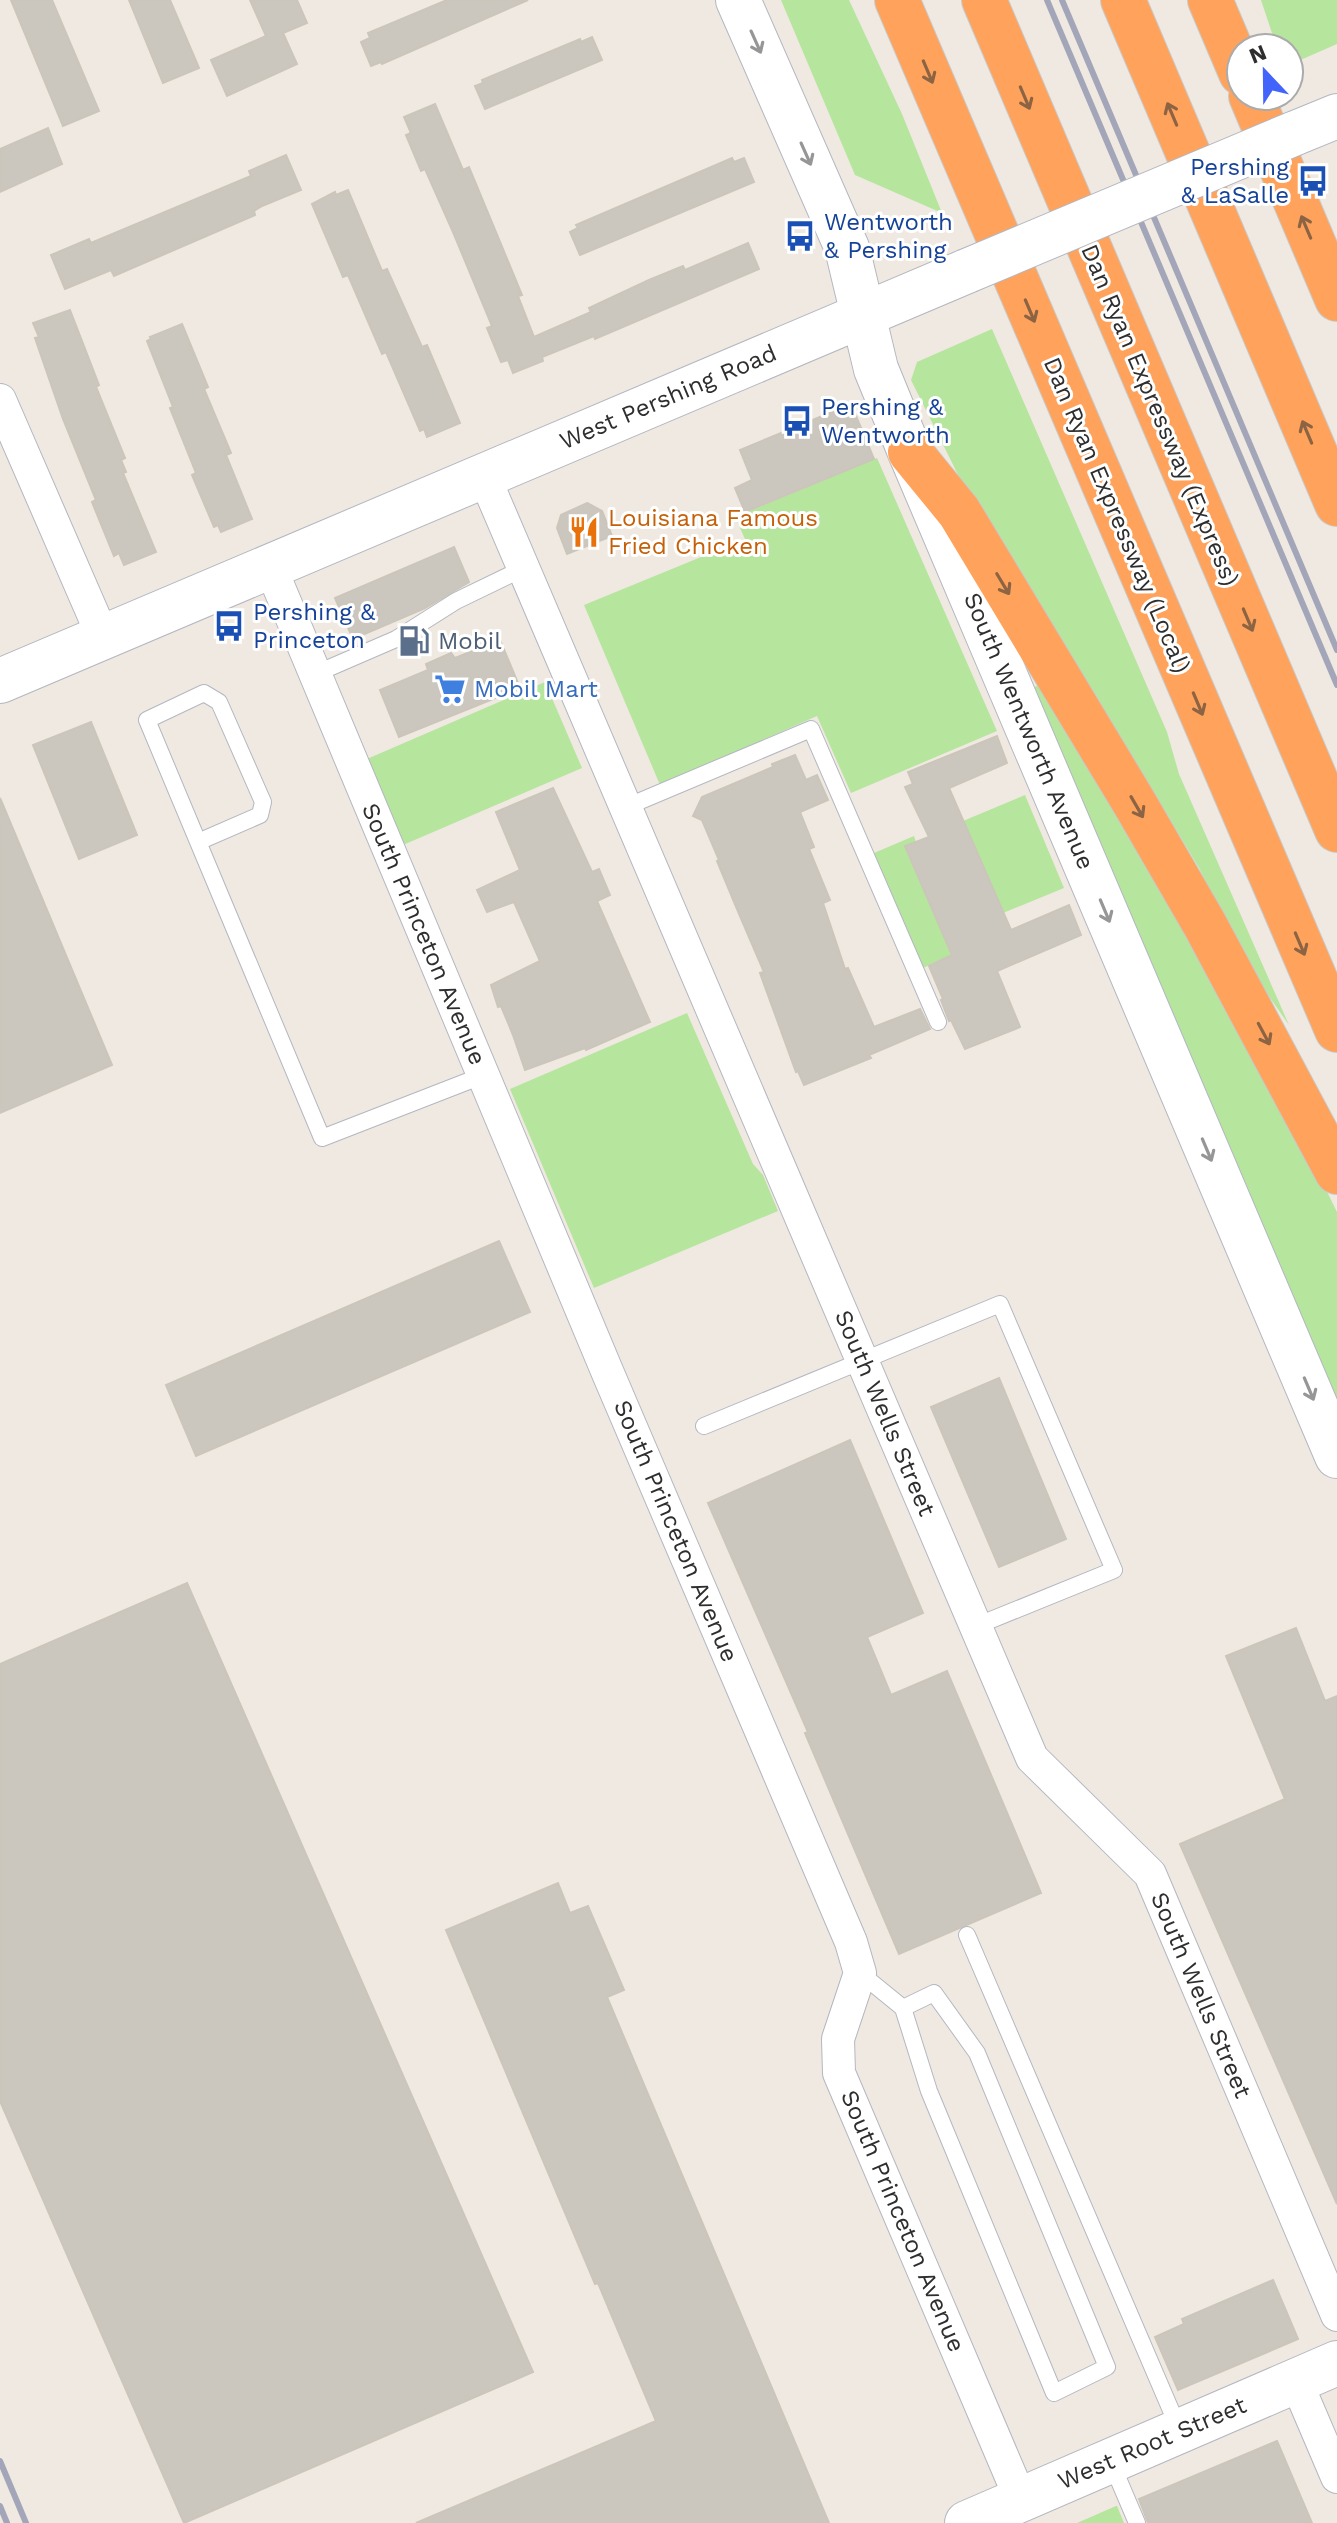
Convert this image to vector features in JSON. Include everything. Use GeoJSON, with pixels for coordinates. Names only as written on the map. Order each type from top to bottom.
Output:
{"type":"FeatureCollection","features":[{"type":"Feature","properties":{"kind":"highway","name":"Dan Ryan Expressway (Local)"},"geometry":{"type":"LineString","coordinates":[[897,0],[1337,1030]]}},
{"type":"Feature","properties":{"kind":"highway","name":"Dan Ryan Expressway (Express)"},"geometry":{"type":"LineString","coordinates":[[984,0],[1337,830]]}},
{"type":"Feature","properties":{"kind":"highway"},"geometry":{"type":"LineString","coordinates":[[1123,0],[1337,504]]}},
{"type":"Feature","properties":{"kind":"highway"},"geometry":{"type":"LineString","coordinates":[[1210,0],[1225,35]]}},
{"type":"Feature","properties":{"kind":"highway"},"geometry":{"type":"LineString","coordinates":[[1228,0],[1234,32]]}},
{"type":"Feature","properties":{"kind":"highway"},"geometry":{"type":"LineString","coordinates":[[1257,112],[1337,299]]}},
{"type":"Feature","properties":{"kind":"highway"},"geometry":{"type":"LineString","coordinates":[[910,452],[959,512],[1135,804],[1205,925],[1337,1172]]}},
{"type":"Feature","properties":{"kind":"main road","name":"South Wentworth Avenue"},"geometry":{"type":"LineString","coordinates":[[738,0],[847,248],[876,369],[910,452],[1337,1456]]}},
{"type":"Feature","properties":{"kind":"main road","name":"West Pershing Road"},"geometry":{"type":"LineString","coordinates":[[0,681],[1324,121]]}},
{"type":"Feature","properties":{"kind":"main road","name":"West Root Street"},"geometry":{"type":"LineString","coordinates":[[967,2523],[1337,2363]]}},
{"type":"Feature","properties":{"kind":"street"},"geometry":{"type":"LineString","coordinates":[[0,400],[103,637]]}},
{"type":"Feature","properties":{"kind":"street","name":"South Wells Street"},"geometry":{"type":"LineString","coordinates":[[484,476],[1032,1758],[1150,1874],[1337,2315]]}},
{"type":"Feature","properties":{"kind":"street","name":"South Princeton Avenue"},"geometry":{"type":"LineString","coordinates":[[270,566],[595,1343],[845,1927],[860,1973],[838,2039],[839,2073],[1021,2500]]}},
{"type":"Feature","properties":{"kind":"street"},"geometry":{"type":"LineString","coordinates":[[1296,2381],[1337,2477]]}},
{"type":"Feature","properties":{"kind":"lane"},"geometry":{"type":"LineString","coordinates":[[315,674],[396,639],[456,601],[524,568]]}},
{"type":"Feature","properties":{"kind":"lane"},"geometry":{"type":"LineString","coordinates":[[198,842],[260,815],[263,802],[219,702],[204,693],[147,720],[198,842],[322,1138],[484,1075]]}},
{"type":"Feature","properties":{"kind":"lane"},"geometry":{"type":"LineString","coordinates":[[626,807],[811,729],[938,1022]]}},
{"type":"Feature","properties":{"kind":"lane"},"geometry":{"type":"LineString","coordinates":[[704,1426],[1000,1304],[1114,1570],[976,1626]]}},
{"type":"Feature","properties":{"kind":"lane"},"geometry":{"type":"LineString","coordinates":[[967,1935],[1180,2431]]}},
{"type":"Feature","properties":{"kind":"lane"},"geometry":{"type":"LineString","coordinates":[[860,1973],[903,2008],[929,2091],[1054,2393],[1107,2367],[977,2053],[934,1993],[903,2008]]}},
{"type":"Feature","properties":{"kind":"lane"},"geometry":{"type":"LineString","coordinates":[[1111,2461],[1137,2523]]}},
{"type":"Feature","properties":{"kind":"green space"},"geometry":{"type":"Polygon","coordinates":[[[781,0],[849,0],[902,114],[942,213],[855,175],[781,0]]]}},
{"type":"Feature","properties":{"kind":"green space"},"geometry":{"type":"Polygon","coordinates":[[[1261,0],[1337,0],[1337,44],[1305,58],[1305,32],[1272,32],[1261,0]]]}},
{"type":"Feature","properties":{"kind":"green space"},"geometry":{"type":"Polygon","coordinates":[[[992,329],[1167,732],[1179,774],[1289,1025],[1252,972],[1199,868],[1138,766],[977,513],[911,380],[917,362],[992,329]]]}},
{"type":"Feature","properties":{"kind":"green space"},"geometry":{"type":"Polygon","coordinates":[[[877,458],[997,731],[851,793],[817,716],[660,785],[584,605],[745,539],[735,517],[877,458]]]}},
{"type":"Feature","properties":{"kind":"green space"},"geometry":{"type":"Polygon","coordinates":[[[545,682],[582,768],[389,851],[353,765],[545,682]]]}},
{"type":"Feature","properties":{"kind":"green space"},"geometry":{"type":"Polygon","coordinates":[[[1041,684],[1112,800],[1295,1127],[1337,1212],[1337,1402],[1032,688],[1041,684]]]}},
{"type":"Feature","properties":{"kind":"green space"},"geometry":{"type":"Polygon","coordinates":[[[1025,795],[1064,888],[1003,913],[963,821],[1025,795]]]}},
{"type":"Feature","properties":{"kind":"green space"},"geometry":{"type":"Polygon","coordinates":[[[914,836],[952,955],[923,968],[874,853],[914,836]]]}},
{"type":"Feature","properties":{"kind":"green space"},"geometry":{"type":"Polygon","coordinates":[[[687,1013],[753,1164],[763,1175],[778,1211],[594,1288],[510,1089],[687,1013]]]}},
{"type":"Feature","properties":{"kind":"green space"},"geometry":{"type":"Polygon","coordinates":[[[1116,2506],[1124,2523],[1077,2523],[1116,2506]]]}},
{"type":"Feature","properties":{"kind":"building"},"geometry":{"type":"Polygon","coordinates":[[[11,0],[52,0],[99,111],[63,126],[11,0]]]}},
{"type":"Feature","properties":{"kind":"building"},"geometry":{"type":"Polygon","coordinates":[[[129,0],[170,0],[199,68],[163,83],[129,0]]]}},
{"type":"Feature","properties":{"kind":"building"},"geometry":{"type":"Polygon","coordinates":[[[250,0],[297,0],[307,23],[283,33],[297,64],[227,96],[211,60],[266,36],[250,0]]]}},
{"type":"Feature","properties":{"kind":"building"},"geometry":{"type":"Polygon","coordinates":[[[447,0],[528,0],[382,64],[371,66],[361,42],[370,38],[368,33],[447,0]]]}},
{"type":"Feature","properties":{"kind":"building"},"geometry":{"type":"Polygon","coordinates":[[[592,37],[602,60],[485,109],[475,86],[483,83],[482,80],[580,39],[581,42],[592,37]]]}},
{"type":"Feature","properties":{"kind":"building"},"geometry":{"type":"Polygon","coordinates":[[[435,104],[463,170],[469,167],[522,295],[518,296],[534,337],[591,312],[589,308],[649,280],[683,266],[685,270],[748,243],[759,269],[595,339],[594,336],[542,357],[543,361],[513,373],[508,360],[501,362],[487,328],[492,326],[453,232],[406,135],[411,133],[404,117],[435,104]]]}},
{"type":"Feature","properties":{"kind":"building"},"geometry":{"type":"Polygon","coordinates":[[[48,128],[62,164],[0,192],[0,149],[48,128]]]}},
{"type":"Feature","properties":{"kind":"building"},"geometry":{"type":"Polygon","coordinates":[[[286,155],[301,190],[262,206],[254,211],[255,215],[114,276],[111,270],[65,289],[51,255],[89,239],[91,243],[251,176],[249,171],[286,155]]]}},
{"type":"Feature","properties":{"kind":"building"},"geometry":{"type":"Polygon","coordinates":[[[732,158],[734,162],[744,158],[754,182],[580,255],[570,232],[578,228],[576,225],[732,158]]]}},
{"type":"Feature","properties":{"kind":"building"},"geometry":{"type":"Polygon","coordinates":[[[348,190],[382,271],[387,269],[422,347],[427,345],[460,423],[427,437],[424,429],[420,431],[386,352],[382,354],[348,275],[343,277],[312,204],[335,192],[336,195],[348,190]]]}},
{"type":"Feature","properties":{"kind":"building"},"geometry":{"type":"Polygon","coordinates":[[[70,310],[99,385],[96,387],[125,458],[121,460],[126,472],[123,473],[156,552],[124,565],[119,553],[114,556],[92,502],[96,500],[35,338],[39,337],[33,323],[70,310]]]}},
{"type":"Feature","properties":{"kind":"building"},"geometry":{"type":"Polygon","coordinates":[[[182,324],[208,387],[204,389],[231,453],[226,455],[252,519],[221,532],[218,525],[214,527],[192,475],[196,473],[147,341],[182,324]]]}},
{"type":"Feature","properties":{"kind":"building"},"geometry":{"type":"Polygon","coordinates":[[[851,404],[874,459],[745,512],[735,488],[752,480],[740,450],[851,404]]]}},
{"type":"Feature","properties":{"kind":"building","name":"Louisiana Famous Fried Chicken"},"geometry":{"type":"Polygon","coordinates":[[[587,503],[602,511],[612,536],[567,554],[557,528],[561,515],[587,503]]]}},
{"type":"Feature","properties":{"kind":"building"},"geometry":{"type":"Polygon","coordinates":[[[454,547],[469,582],[425,608],[353,639],[335,598],[454,547]]]}},
{"type":"Feature","properties":{"kind":"building","name":"Mobil Mart"},"geometry":{"type":"Polygon","coordinates":[[[500,640],[520,688],[399,737],[380,690],[428,670],[426,664],[451,653],[455,658],[500,640]]]}},
{"type":"Feature","properties":{"kind":"building"},"geometry":{"type":"Polygon","coordinates":[[[91,722],[137,835],[79,859],[33,745],[91,722]]]}},
{"type":"Feature","properties":{"kind":"building"},"geometry":{"type":"Polygon","coordinates":[[[997,736],[1007,763],[949,788],[1011,930],[1069,905],[1081,935],[997,971],[1020,1027],[965,1049],[949,1021],[929,966],[952,955],[905,846],[929,837],[905,787],[913,784],[908,772],[997,736]]]}},
{"type":"Feature","properties":{"kind":"building"},"geometry":{"type":"Polygon","coordinates":[[[795,755],[806,780],[817,775],[828,800],[800,812],[814,847],[809,849],[830,900],[823,903],[845,969],[848,968],[874,1027],[920,1009],[930,1029],[869,1055],[871,1058],[804,1085],[796,1072],[760,973],[764,972],[719,860],[702,820],[693,816],[702,797],[795,755]]]}},
{"type":"Feature","properties":{"kind":"building"},"geometry":{"type":"Polygon","coordinates":[[[553,788],[592,872],[599,869],[610,895],[597,901],[650,1022],[586,1050],[525,1070],[491,985],[540,961],[514,902],[487,912],[477,890],[520,870],[496,812],[553,788]]]}},
{"type":"Feature","properties":{"kind":"building"},"geometry":{"type":"Polygon","coordinates":[[[0,798],[112,1065],[0,1113],[0,798]]]}},
{"type":"Feature","properties":{"kind":"building"},"geometry":{"type":"Polygon","coordinates":[[[499,1241],[530,1312],[196,1456],[166,1385],[499,1241]]]}},
{"type":"Feature","properties":{"kind":"building"},"geometry":{"type":"Polygon","coordinates":[[[999,1378],[1066,1539],[999,1567],[931,1407],[999,1378]]]}},
{"type":"Feature","properties":{"kind":"building"},"geometry":{"type":"Polygon","coordinates":[[[850,1440],[923,1613],[867,1637],[891,1695],[947,1671],[1041,1893],[899,1954],[805,1733],[808,1732],[708,1503],[850,1440]]]}},
{"type":"Feature","properties":{"kind":"building"},"geometry":{"type":"Polygon","coordinates":[[[187,1583],[533,2372],[184,2523],[0,2101],[0,1664],[187,1583]]]}},
{"type":"Feature","properties":{"kind":"building"},"geometry":{"type":"Polygon","coordinates":[[[1296,1628],[1325,1701],[1337,1696],[1337,2204],[1180,1844],[1285,1799],[1226,1656],[1296,1628]]]}},
{"type":"Feature","properties":{"kind":"building"},"geometry":{"type":"Polygon","coordinates":[[[558,1883],[570,1913],[588,1906],[624,1990],[607,1997],[829,2523],[416,2523],[656,2421],[446,1930],[558,1883]]]}},
{"type":"Feature","properties":{"kind":"building"},"geometry":{"type":"Polygon","coordinates":[[[1273,2280],[1298,2339],[1178,2390],[1155,2337],[1184,2324],[1182,2319],[1273,2280]]]}},
{"type":"Feature","properties":{"kind":"building"},"geometry":{"type":"Polygon","coordinates":[[[1277,2441],[1312,2523],[1148,2523],[1139,2499],[1277,2441]]]}},
{"type":"Feature","properties":{"kind":"railway"},"geometry":{"type":"LineString","coordinates":[[1047,0],[1337,685]]}},
{"type":"Feature","properties":{"kind":"railway"},"geometry":{"type":"LineString","coordinates":[[1062,0],[1337,650]]}},
{"type":"Feature","properties":{"kind":"railway"},"geometry":{"type":"LineString","coordinates":[[0,2461],[26,2523]]}},
{"type":"Feature","properties":{"kind":"railway"},"geometry":{"type":"LineString","coordinates":[[0,2506],[7,2523]]}},
{"type":"Feature","properties":{"kind":"place","name":"Pershing & LaSalle"},"geometry":{"type":"Point","coordinates":[1313,181]}},
{"type":"Feature","properties":{"kind":"place","name":"Wentworth & Pershing"},"geometry":{"type":"Point","coordinates":[800,236]}},
{"type":"Feature","properties":{"kind":"place","name":"Pershing & Wentworth"},"geometry":{"type":"Point","coordinates":[797,421]}},
{"type":"Feature","properties":{"kind":"place","name":"Louisiana Famous Fried Chicken"},"geometry":{"type":"Point","coordinates":[584,532]}},
{"type":"Feature","properties":{"kind":"place","name":"Pershing & Princeton"},"geometry":{"type":"Point","coordinates":[229,626]}},
{"type":"Feature","properties":{"kind":"place","name":"Mobil"},"geometry":{"type":"Point","coordinates":[414,641]}},
{"type":"Feature","properties":{"kind":"place","name":"Mobil Mart"},"geometry":{"type":"Point","coordinates":[450,689]}}]}
